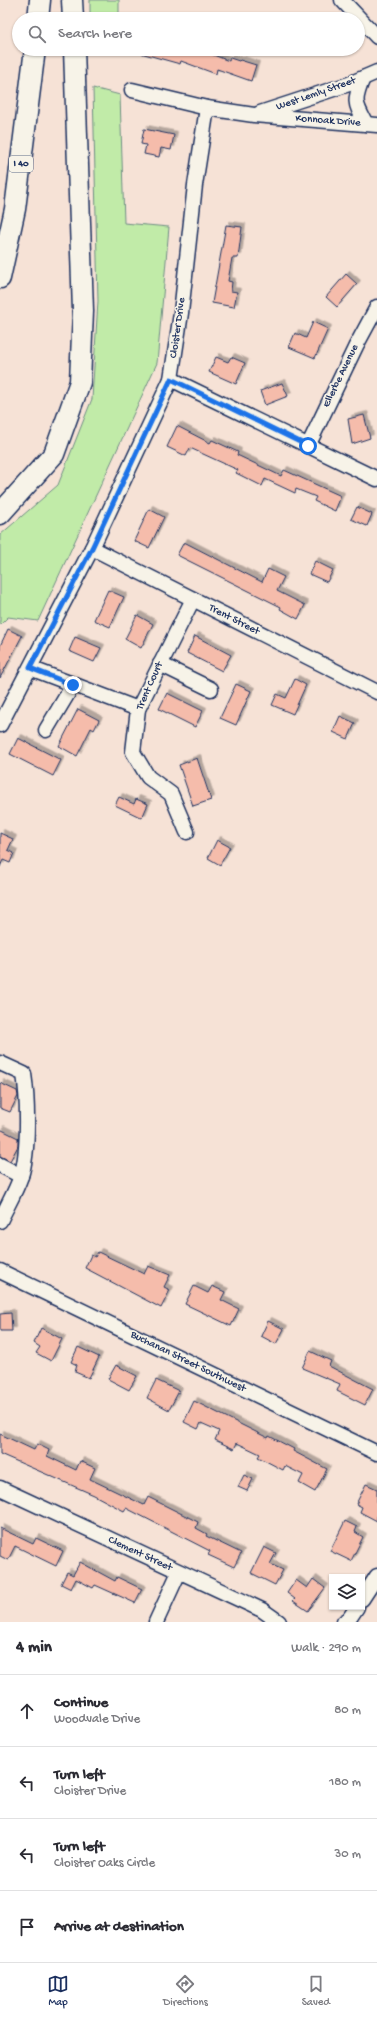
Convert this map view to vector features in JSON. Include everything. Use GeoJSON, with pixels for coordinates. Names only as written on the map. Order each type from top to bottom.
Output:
{"type":"FeatureCollection","features":[{"type":"Feature","properties":{"kind":"highway"},"geometry":{"type":"LineString","coordinates":[[39,12],[40,0]]}},
{"type":"Feature","properties":{"kind":"highway"},"geometry":{"type":"LineString","coordinates":[[72,0],[73,12]]}},
{"type":"Feature","properties":{"kind":"highway","name":"I 40"},"geometry":{"type":"LineString","coordinates":[[0,278],[15,209],[34,56]]}},
{"type":"Feature","properties":{"kind":"highway"},"geometry":{"type":"LineString","coordinates":[[0,514],[54,454],[80,382],[83,311],[74,56]]}},
{"type":"Feature","properties":{"kind":"street"},"geometry":{"type":"LineString","coordinates":[[342,0],[353,12]]}},
{"type":"Feature","properties":{"kind":"street"},"geometry":{"type":"LineString","coordinates":[[365,24],[377,37]]}},
{"type":"Feature","properties":{"kind":"street","name":"West Lemly Street"},"geometry":{"type":"LineString","coordinates":[[254,115],[377,72]]}},
{"type":"Feature","properties":{"kind":"street"},"geometry":{"type":"LineString","coordinates":[[363,78],[357,93],[356,104],[372,124]]}},
{"type":"Feature","properties":{"kind":"street","name":"Konnoak Drive"},"geometry":{"type":"LineString","coordinates":[[132,90],[207,108],[254,115],[372,124]]}},
{"type":"Feature","properties":{"kind":"street","name":"Cloister Drive"},"geometry":{"type":"LineString","coordinates":[[0,725],[92,548],[171,379],[181,313],[195,184],[207,108]]}},
{"type":"Feature","properties":{"kind":"street","name":"Ellerbe Avenue"},"geometry":{"type":"LineString","coordinates":[[308,446],[356,346],[377,307]]}},
{"type":"Feature","properties":{"kind":"street"},"geometry":{"type":"LineString","coordinates":[[171,379],[377,479]]}},
{"type":"Feature","properties":{"kind":"street","name":"Trent Street"},"geometry":{"type":"LineString","coordinates":[[92,548],[377,692]]}},
{"type":"Feature","properties":{"kind":"street","name":"Trent Court"},"geometry":{"type":"LineString","coordinates":[[187,832],[171,794],[148,777],[133,752],[133,707],[160,664],[193,599]]}},
{"type":"Feature","properties":{"kind":"street"},"geometry":{"type":"LineString","coordinates":[[160,664],[211,689]]}},
{"type":"Feature","properties":{"kind":"street"},"geometry":{"type":"LineString","coordinates":[[30,668],[133,707]]}},
{"type":"Feature","properties":{"kind":"street"},"geometry":{"type":"LineString","coordinates":[[46,730],[73,685]]}},
{"type":"Feature","properties":{"kind":"street"},"geometry":{"type":"LineString","coordinates":[[0,1063],[24,1074],[26,1124],[24,1162],[21,1176],[0,1221]]}},
{"type":"Feature","properties":{"kind":"street"},"geometry":{"type":"LineString","coordinates":[[0,1166],[21,1176]]}},
{"type":"Feature","properties":{"kind":"street","name":"Buchanan Street Southwest"},"geometry":{"type":"LineString","coordinates":[[0,1271],[377,1453]]}},
{"type":"Feature","properties":{"kind":"street","name":"Clement Street"},"geometry":{"type":"LineString","coordinates":[[0,1488],[262,1610],[279,1622]]}},
{"type":"Feature","properties":{"kind":"street"},"geometry":{"type":"LineString","coordinates":[[156,1622],[179,1572]]}},
{"type":"Feature","properties":{"kind":"street"},"geometry":{"type":"LineString","coordinates":[[365,1594],[377,1576]]}},
{"type":"Feature","properties":{"kind":"street"},"geometry":{"type":"LineString","coordinates":[[344,1622],[355,1610]]}},
{"type":"Feature","properties":{"kind":"green space"},"geometry":{"type":"Polygon","coordinates":[[[90,0],[119,0],[119,12],[90,12],[90,0]]]}},
{"type":"Feature","properties":{"kind":"green space"},"geometry":{"type":"Polygon","coordinates":[[[93,88],[120,95],[124,223],[169,227],[157,363],[38,621],[8,617],[0,625],[0,535],[58,485],[92,399],[98,301],[93,88]]]}},
{"type":"Feature","properties":{"kind":"building"},"geometry":{"type":"Polygon","coordinates":[[[151,56],[216,56],[229,61],[230,58],[256,65],[251,81],[217,69],[216,74],[181,61],[180,64],[151,56]]]}},
{"type":"Feature","properties":{"kind":"building"},"geometry":{"type":"Polygon","coordinates":[[[144,129],[174,135],[171,150],[161,148],[159,157],[144,154],[146,145],[141,144],[144,129]]]}},
{"type":"Feature","properties":{"kind":"building"},"geometry":{"type":"Polygon","coordinates":[[[226,225],[242,227],[238,258],[232,258],[228,281],[232,282],[231,291],[237,292],[234,307],[212,303],[226,225]]]}},
{"type":"Feature","properties":{"kind":"building"},"geometry":{"type":"Polygon","coordinates":[[[346,274],[357,284],[337,307],[326,297],[346,274]]]}},
{"type":"Feature","properties":{"kind":"building"},"geometry":{"type":"Polygon","coordinates":[[[313,322],[328,329],[315,358],[289,347],[295,333],[306,338],[313,322]]]}},
{"type":"Feature","properties":{"kind":"building"},"geometry":{"type":"Polygon","coordinates":[[[216,357],[228,362],[231,357],[245,363],[236,384],[209,372],[216,357]]]}},
{"type":"Feature","properties":{"kind":"building"},"geometry":{"type":"Polygon","coordinates":[[[282,383],[288,396],[265,405],[260,391],[282,383]]]}},
{"type":"Feature","properties":{"kind":"building"},"geometry":{"type":"Polygon","coordinates":[[[364,415],[370,438],[352,444],[348,419],[364,415]]]}},
{"type":"Feature","properties":{"kind":"building"},"geometry":{"type":"Polygon","coordinates":[[[177,426],[210,443],[212,440],[238,452],[237,455],[281,476],[284,470],[341,496],[335,511],[314,501],[316,497],[296,489],[295,493],[265,479],[262,486],[236,473],[238,470],[190,448],[186,456],[167,447],[177,426]]]}},
{"type":"Feature","properties":{"kind":"building"},"geometry":{"type":"Polygon","coordinates":[[[357,507],[372,514],[367,526],[351,519],[357,507]]]}},
{"type":"Feature","properties":{"kind":"building"},"geometry":{"type":"Polygon","coordinates":[[[149,509],[164,517],[149,548],[134,541],[149,509]]]}},
{"type":"Feature","properties":{"kind":"building"},"geometry":{"type":"Polygon","coordinates":[[[184,542],[262,582],[268,569],[284,577],[277,591],[305,605],[298,619],[280,609],[281,607],[177,555],[184,542]]]}},
{"type":"Feature","properties":{"kind":"building"},"geometry":{"type":"Polygon","coordinates":[[[315,561],[333,570],[327,582],[309,574],[315,561]]]}},
{"type":"Feature","properties":{"kind":"building"},"geometry":{"type":"Polygon","coordinates":[[[108,590],[124,597],[110,627],[94,620],[108,590]]]}},
{"type":"Feature","properties":{"kind":"building"},"geometry":{"type":"Polygon","coordinates":[[[137,615],[153,624],[141,648],[125,639],[137,615]]]}},
{"type":"Feature","properties":{"kind":"building"},"geometry":{"type":"Polygon","coordinates":[[[8,629],[22,636],[0,678],[0,646],[8,629]]]}},
{"type":"Feature","properties":{"kind":"building"},"geometry":{"type":"Polygon","coordinates":[[[195,636],[231,655],[222,671],[187,653],[195,636]]]}},
{"type":"Feature","properties":{"kind":"building"},"geometry":{"type":"Polygon","coordinates":[[[75,637],[101,648],[94,662],[69,651],[75,637]]]}},
{"type":"Feature","properties":{"kind":"building"},"geometry":{"type":"Polygon","coordinates":[[[295,679],[306,685],[293,714],[272,705],[277,694],[286,698],[295,679]]]}},
{"type":"Feature","properties":{"kind":"building"},"geometry":{"type":"Polygon","coordinates":[[[236,684],[251,691],[236,725],[220,718],[236,684]]]}},
{"type":"Feature","properties":{"kind":"building"},"geometry":{"type":"Polygon","coordinates":[[[167,693],[203,711],[195,727],[159,709],[167,693]]]}},
{"type":"Feature","properties":{"kind":"building"},"geometry":{"type":"Polygon","coordinates":[[[78,709],[99,720],[94,730],[91,728],[77,756],[59,746],[78,709]]]}},
{"type":"Feature","properties":{"kind":"building"},"geometry":{"type":"Polygon","coordinates":[[[340,716],[355,723],[348,739],[333,732],[340,716]]]}},
{"type":"Feature","properties":{"kind":"building"},"geometry":{"type":"Polygon","coordinates":[[[18,738],[61,760],[53,776],[10,754],[18,738]]]}},
{"type":"Feature","properties":{"kind":"building"},"geometry":{"type":"Polygon","coordinates":[[[197,758],[211,800],[193,806],[179,765],[197,758]]]}},
{"type":"Feature","properties":{"kind":"building"},"geometry":{"type":"Polygon","coordinates":[[[119,797],[134,804],[136,799],[148,804],[142,818],[115,805],[119,797]]]}},
{"type":"Feature","properties":{"kind":"building"},"geometry":{"type":"Polygon","coordinates":[[[0,833],[13,839],[8,850],[14,853],[10,863],[3,860],[0,867],[0,833]]]}},
{"type":"Feature","properties":{"kind":"building"},"geometry":{"type":"Polygon","coordinates":[[[217,840],[230,847],[220,865],[208,858],[217,840]]]}},
{"type":"Feature","properties":{"kind":"building"},"geometry":{"type":"Polygon","coordinates":[[[0,1083],[17,1091],[18,1096],[10,1112],[0,1108],[0,1083]]]}},
{"type":"Feature","properties":{"kind":"building"},"geometry":{"type":"Polygon","coordinates":[[[0,1129],[18,1138],[18,1146],[10,1161],[0,1156],[0,1129]]]}},
{"type":"Feature","properties":{"kind":"building"},"geometry":{"type":"Polygon","coordinates":[[[98,1252],[144,1274],[148,1266],[170,1275],[164,1287],[170,1290],[161,1308],[85,1268],[91,1255],[95,1257],[98,1252]]]}},
{"type":"Feature","properties":{"kind":"building"},"geometry":{"type":"Polygon","coordinates":[[[194,1286],[208,1293],[212,1286],[225,1292],[221,1300],[239,1309],[231,1326],[185,1304],[194,1286]]]}},
{"type":"Feature","properties":{"kind":"building"},"geometry":{"type":"Polygon","coordinates":[[[11,1313],[12,1331],[0,1331],[0,1314],[11,1313]]]}},
{"type":"Feature","properties":{"kind":"building"},"geometry":{"type":"Polygon","coordinates":[[[268,1321],[284,1329],[276,1344],[261,1336],[268,1321]]]}},
{"type":"Feature","properties":{"kind":"building"},"geometry":{"type":"Polygon","coordinates":[[[41,1328],[62,1339],[51,1361],[36,1353],[40,1347],[34,1343],[41,1328]]]}},
{"type":"Feature","properties":{"kind":"building"},"geometry":{"type":"Polygon","coordinates":[[[78,1347],[99,1357],[89,1378],[75,1372],[77,1365],[71,1362],[78,1347]]]}},
{"type":"Feature","properties":{"kind":"building"},"geometry":{"type":"Polygon","coordinates":[[[310,1351],[331,1361],[329,1366],[373,1389],[365,1405],[337,1391],[340,1384],[302,1368],[310,1351]]]}},
{"type":"Feature","properties":{"kind":"building"},"geometry":{"type":"Polygon","coordinates":[[[116,1365],[137,1376],[129,1390],[108,1379],[116,1365]]]}},
{"type":"Feature","properties":{"kind":"building"},"geometry":{"type":"Polygon","coordinates":[[[156,1380],[179,1391],[169,1410],[147,1398],[156,1380]]]}},
{"type":"Feature","properties":{"kind":"building"},"geometry":{"type":"Polygon","coordinates":[[[194,1401],[268,1438],[269,1436],[327,1469],[315,1492],[299,1483],[303,1475],[285,1466],[283,1470],[258,1457],[260,1454],[237,1443],[234,1449],[215,1440],[219,1431],[201,1423],[198,1429],[184,1422],[194,1401]]]}},
{"type":"Feature","properties":{"kind":"building"},"geometry":{"type":"Polygon","coordinates":[[[0,1434],[34,1450],[37,1444],[49,1450],[47,1456],[76,1470],[80,1461],[95,1468],[90,1479],[144,1505],[148,1497],[198,1522],[196,1528],[207,1534],[206,1536],[241,1553],[234,1567],[208,1555],[210,1551],[126,1508],[124,1511],[94,1495],[0,1454],[0,1434]]]}},
{"type":"Feature","properties":{"kind":"building"},"geometry":{"type":"Polygon","coordinates":[[[244,1475],[253,1479],[247,1491],[238,1487],[244,1475]]]}},
{"type":"Feature","properties":{"kind":"building"},"geometry":{"type":"Polygon","coordinates":[[[366,1484],[377,1489],[377,1521],[360,1512],[362,1507],[356,1504],[366,1484]]]}},
{"type":"Feature","properties":{"kind":"building"},"geometry":{"type":"Polygon","coordinates":[[[345,1521],[357,1527],[355,1532],[363,1537],[351,1561],[330,1551],[345,1521]]]}},
{"type":"Feature","properties":{"kind":"building"},"geometry":{"type":"Polygon","coordinates":[[[0,1528],[33,1544],[36,1538],[63,1551],[56,1566],[15,1546],[8,1560],[0,1556],[0,1528]]]}},
{"type":"Feature","properties":{"kind":"building"},"geometry":{"type":"Polygon","coordinates":[[[264,1547],[276,1553],[270,1564],[283,1570],[275,1585],[251,1573],[264,1547]]]}},
{"type":"Feature","properties":{"kind":"building"},"geometry":{"type":"Polygon","coordinates":[[[80,1562],[115,1581],[117,1577],[142,1589],[135,1603],[95,1585],[93,1588],[76,1579],[71,1589],[61,1584],[67,1572],[73,1575],[80,1562]]]}},
{"type":"Feature","properties":{"kind":"building"},"geometry":{"type":"Polygon","coordinates":[[[313,1579],[325,1588],[308,1611],[293,1601],[295,1599],[287,1593],[296,1580],[307,1588],[313,1579]]]}},
{"type":"Feature","properties":{"kind":"route"},"geometry":{"type":"LineString","coordinates":[[73,685],[30,668],[92,548],[171,379],[308,446]]}}]}
